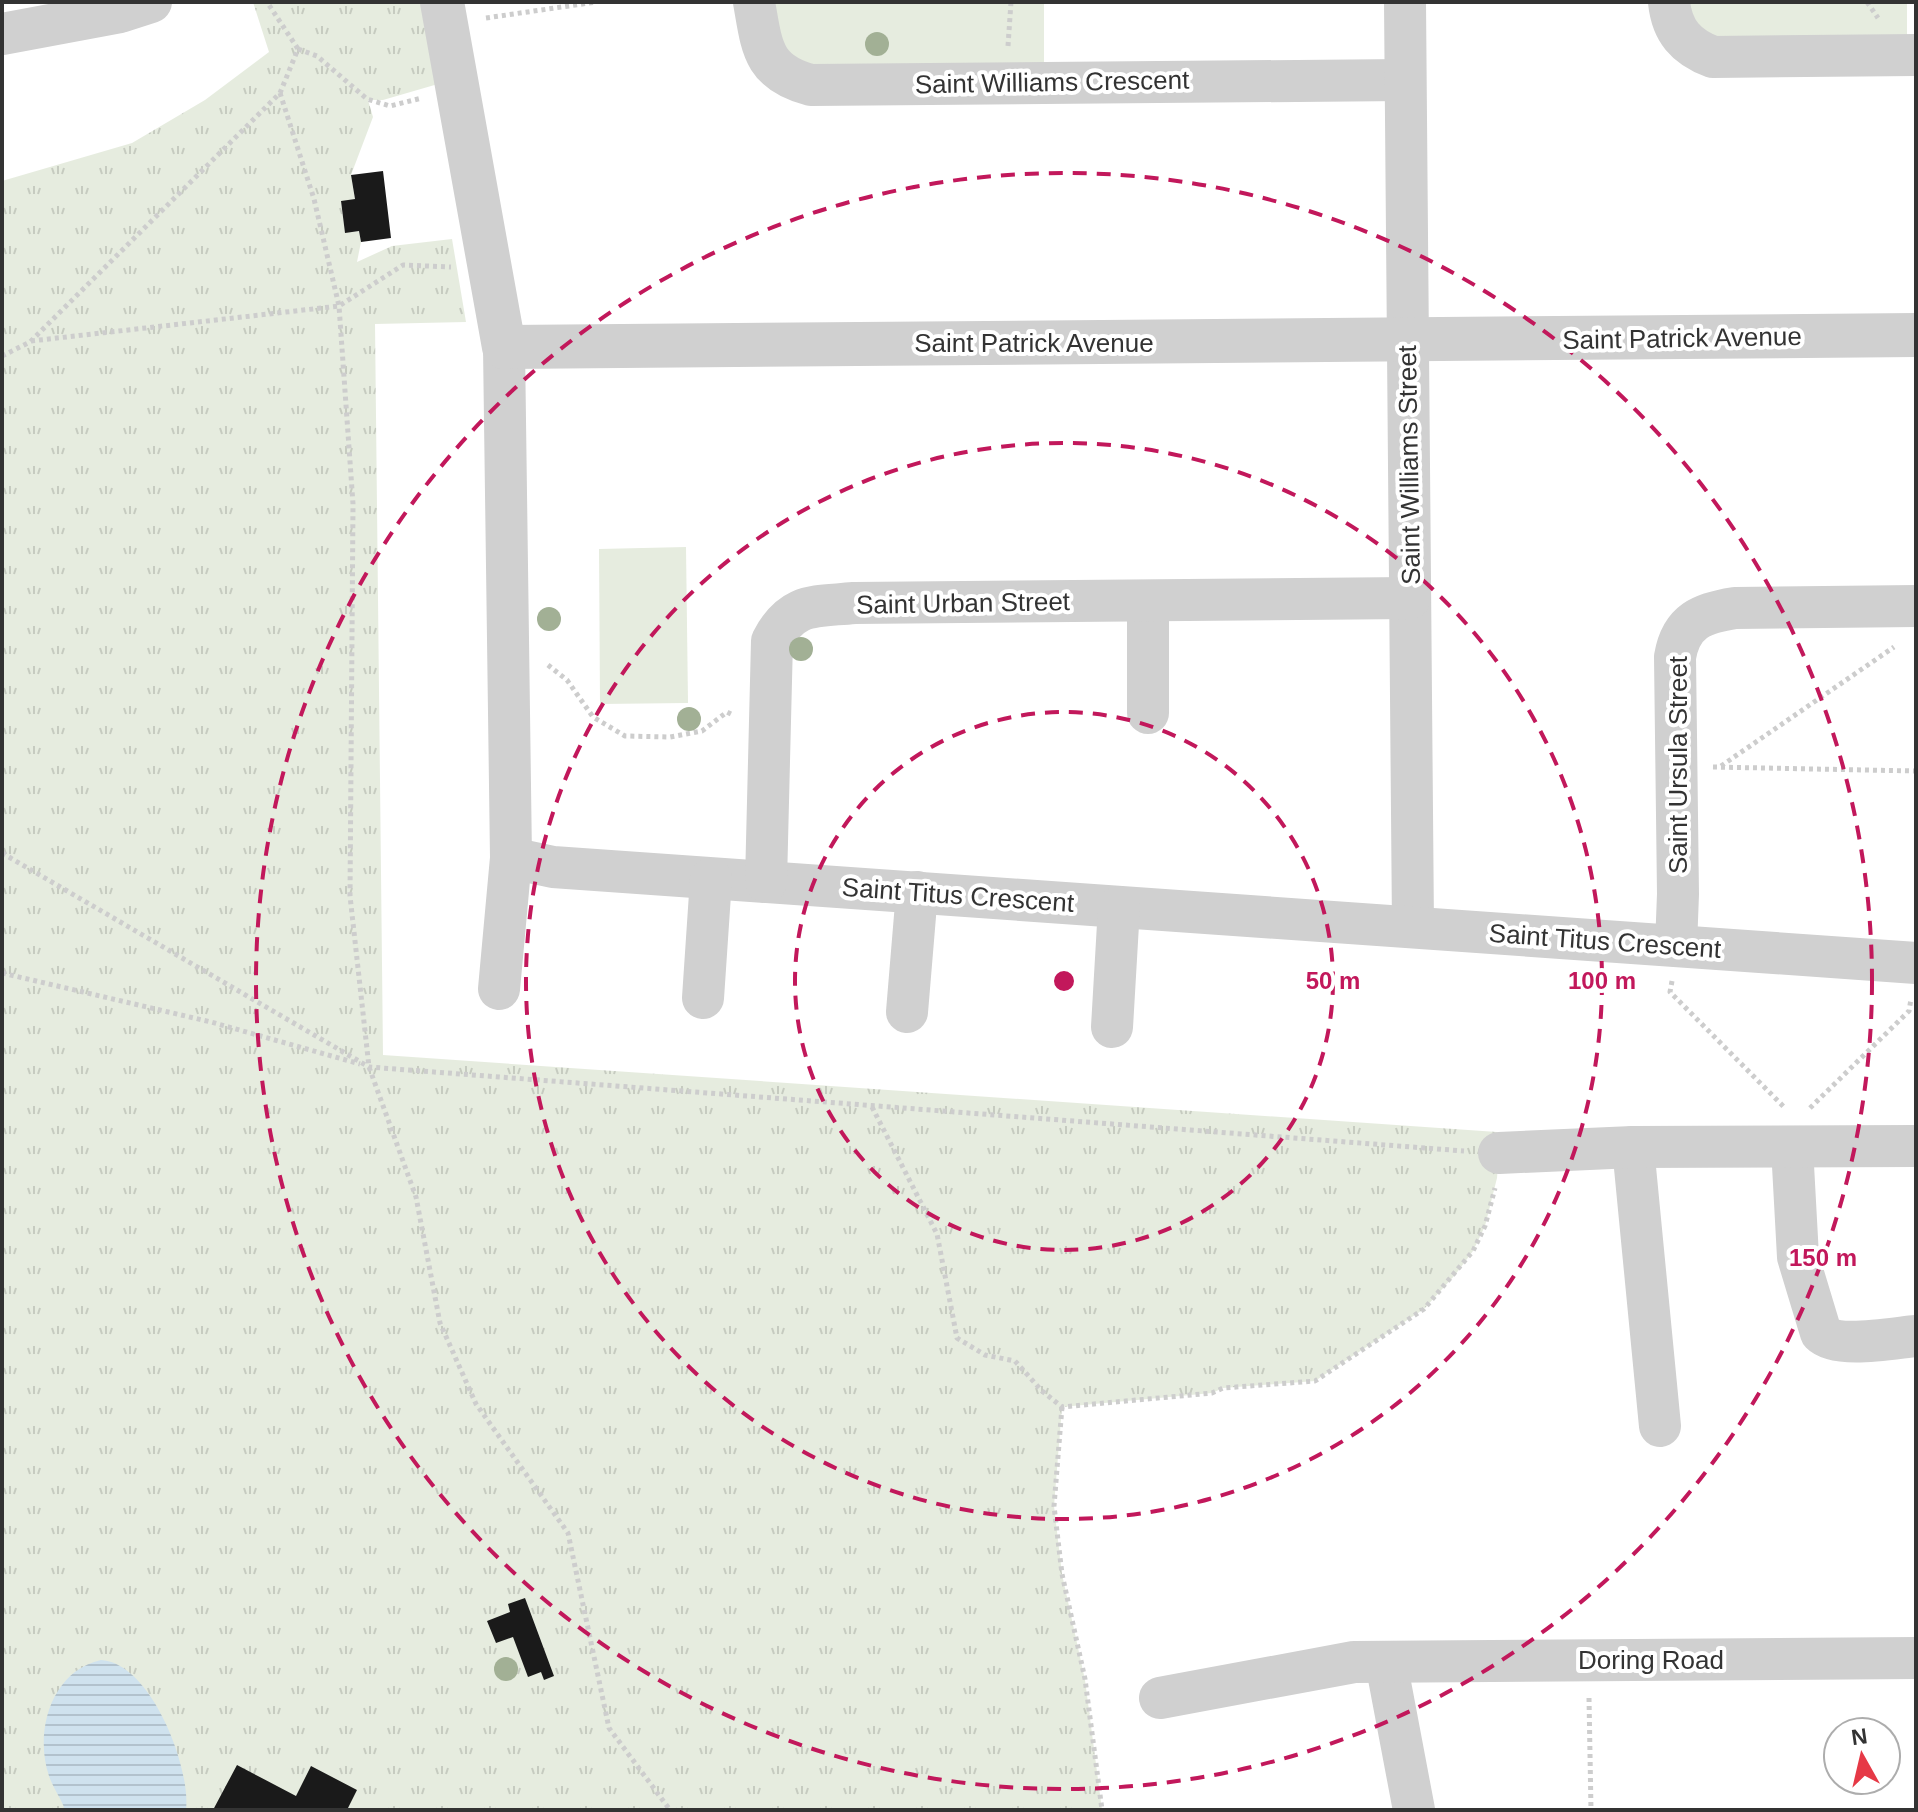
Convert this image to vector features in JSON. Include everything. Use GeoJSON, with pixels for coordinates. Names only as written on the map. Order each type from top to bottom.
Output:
{"type":"FeatureCollection","features":[{"type":"Feature","properties":{"kind":"street"},"geometry":{"type":"LineString","coordinates":[[2,34],[120,12],[151,2]]}},
{"type":"Feature","properties":{"kind":"street","name":"Saint Williams Crescent"},"geometry":{"type":"LineString","coordinates":[[754,2],[762,50],[776,71],[790,80],[811,85],[1405,80]]}},
{"type":"Feature","properties":{"kind":"street","name":"Saint Williams Street"},"geometry":{"type":"LineString","coordinates":[[1405,2],[1413,927]]}},
{"type":"Feature","properties":{"kind":"street"},"geometry":{"type":"LineString","coordinates":[[1669,2],[1671,19],[1678,35],[1697,51],[1713,57],[1916,55]]}},
{"type":"Feature","properties":{"kind":"street"},"geometry":{"type":"LineString","coordinates":[[444,13],[504,347],[511,858],[499,989]]}},
{"type":"Feature","properties":{"kind":"street","name":"Saint Patrick Avenue"},"geometry":{"type":"LineString","coordinates":[[504,347],[1916,335]]}},
{"type":"Feature","properties":{"kind":"street","name":"Saint Urban Street"},"geometry":{"type":"LineString","coordinates":[[766,882],[772,641],[782,621],[803,608],[854,603],[1410,598]]}},
{"type":"Feature","properties":{"kind":"street"},"geometry":{"type":"LineString","coordinates":[[1148,601],[1148,713]]}},
{"type":"Feature","properties":{"kind":"street","name":"Saint Ursula Street"},"geometry":{"type":"LineString","coordinates":[[1676,946],[1675,657],[1682,634],[1693,622],[1711,611],[1735,608],[1910,623]]}},
{"type":"Feature","properties":{"kind":"street","name":"Saint Titus Crescent"},"geometry":{"type":"LineString","coordinates":[[511,858],[553,867],[711,879],[1676,946],[1914,975]]}},
{"type":"Feature","properties":{"kind":"street"},"geometry":{"type":"LineString","coordinates":[[703,998],[711,879]]}},
{"type":"Feature","properties":{"kind":"street"},"geometry":{"type":"LineString","coordinates":[[907,1012],[917,892]]}},
{"type":"Feature","properties":{"kind":"street"},"geometry":{"type":"LineString","coordinates":[[1112,1027],[1119,907]]}},
{"type":"Feature","properties":{"kind":"street"},"geometry":{"type":"LineString","coordinates":[[1794,1134],[1798,1257],[1821,1333],[1826,1338],[1845,1342],[1916,1336]]}},
{"type":"Feature","properties":{"kind":"street"},"geometry":{"type":"LineString","coordinates":[[1499,1153],[1633,1147],[1794,1134],[1916,1146]]}},
{"type":"Feature","properties":{"kind":"street"},"geometry":{"type":"LineString","coordinates":[[1633,1147],[1660,1426]]}},
{"type":"Feature","properties":{"kind":"street","name":"Doring Road"},"geometry":{"type":"LineString","coordinates":[[1160,1698],[1354,1662],[1916,1658]]}},
{"type":"Feature","properties":{"kind":"street"},"geometry":{"type":"LineString","coordinates":[[1386,1662],[1414,1810]]}},
{"type":"Feature","properties":{"kind":"path"},"geometry":{"type":"LineString","coordinates":[[267,2],[298,49],[317,56],[367,99],[390,106],[458,90]]}},
{"type":"Feature","properties":{"kind":"path"},"geometry":{"type":"LineString","coordinates":[[444,13],[596,2]]}},
{"type":"Feature","properties":{"kind":"path"},"geometry":{"type":"LineString","coordinates":[[2,356],[30,342],[280,93],[298,49]]}},
{"type":"Feature","properties":{"kind":"path"},"geometry":{"type":"LineString","coordinates":[[280,93],[314,199],[339,306],[353,504],[350,896],[369,1067],[416,1197],[440,1323],[476,1404],[568,1533],[609,1728],[670,1810]]}},
{"type":"Feature","properties":{"kind":"path"},"geometry":{"type":"LineString","coordinates":[[30,342],[339,306],[403,265],[464,267]]}},
{"type":"Feature","properties":{"kind":"path"},"geometry":{"type":"LineString","coordinates":[[1720,767],[1910,623]]}},
{"type":"Feature","properties":{"kind":"path"},"geometry":{"type":"LineString","coordinates":[[546,663],[567,680],[593,717],[625,736],[670,737],[702,731],[727,712],[770,734]]}},
{"type":"Feature","properties":{"kind":"path"},"geometry":{"type":"LineString","coordinates":[[1677,769],[1916,771]]}},
{"type":"Feature","properties":{"kind":"path"},"geometry":{"type":"LineString","coordinates":[[2,853],[369,1067]]}},
{"type":"Feature","properties":{"kind":"path"},"geometry":{"type":"LineString","coordinates":[[1676,946],[1670,992],[1794,1134],[1909,1011],[1914,975]]}},
{"type":"Feature","properties":{"kind":"path"},"geometry":{"type":"LineString","coordinates":[[2,973],[211,1022],[369,1067],[1499,1153],[1492,1207],[1473,1251],[1456,1275],[1424,1309],[1315,1381],[1223,1388],[1212,1393],[1062,1407],[1042,1391],[1015,1361],[985,1355],[957,1338],[937,1234],[872,1107]]}},
{"type":"Feature","properties":{"kind":"path"},"geometry":{"type":"LineString","coordinates":[[1062,1407],[1054,1506],[1062,1574],[1085,1679],[1102,1810]]}},
{"type":"Feature","properties":{"kind":"path"},"geometry":{"type":"LineString","coordinates":[[1589,1661],[1591,1810]]}},
{"type":"Feature","properties":{"kind":"green space"},"geometry":{"type":"Polygon","coordinates":[[[253,2],[424,2],[438,84],[383,100],[368,100],[373,117],[351,175],[355,199],[341,202],[345,232],[359,231],[361,242],[357,262],[392,246],[452,239],[466,322],[375,324],[383,1055],[1497,1132],[1497,1178],[1485,1226],[1473,1251],[1424,1309],[1315,1381],[1223,1388],[1212,1393],[1062,1407],[1054,1506],[1062,1574],[1085,1680],[1102,1810],[2,1810],[2,181],[132,143],[205,100],[269,52],[253,2]]]}},
{"type":"Feature","properties":{"kind":"green space"},"geometry":{"type":"Polygon","coordinates":[[[767,2],[1044,2],[1044,69],[790,66],[767,2]]]}},
{"type":"Feature","properties":{"kind":"green space"},"geometry":{"type":"Polygon","coordinates":[[[1683,2],[1907,2],[1907,42],[1700,36],[1683,2]]]}},
{"type":"Feature","properties":{"kind":"green space"},"geometry":{"type":"Polygon","coordinates":[[[686,547],[688,703],[600,704],[599,549],[686,547]]]}},
{"type":"Feature","properties":{"kind":"water"},"geometry":{"type":"Polygon","coordinates":[[[101,1660],[119,1666],[136,1679],[151,1697],[164,1720],[182,1769],[186,1810],[65,1810],[45,1759],[46,1723],[59,1690],[70,1677],[84,1666],[101,1660]]]}},
{"type":"Feature","properties":{"kind":"building"},"geometry":{"type":"Polygon","coordinates":[[[383,171],[391,238],[361,242],[359,231],[345,233],[341,201],[355,199],[351,175],[383,171]]]}},
{"type":"Feature","properties":{"kind":"building"},"geometry":{"type":"Polygon","coordinates":[[[525,1598],[554,1676],[544,1680],[541,1672],[528,1677],[513,1637],[496,1643],[487,1621],[510,1612],[508,1604],[525,1598]]]}},
{"type":"Feature","properties":{"kind":"building"},"geometry":{"type":"Polygon","coordinates":[[[237,1765],[296,1796],[311,1766],[357,1790],[347,1810],[213,1810],[237,1765]]]}}]}
